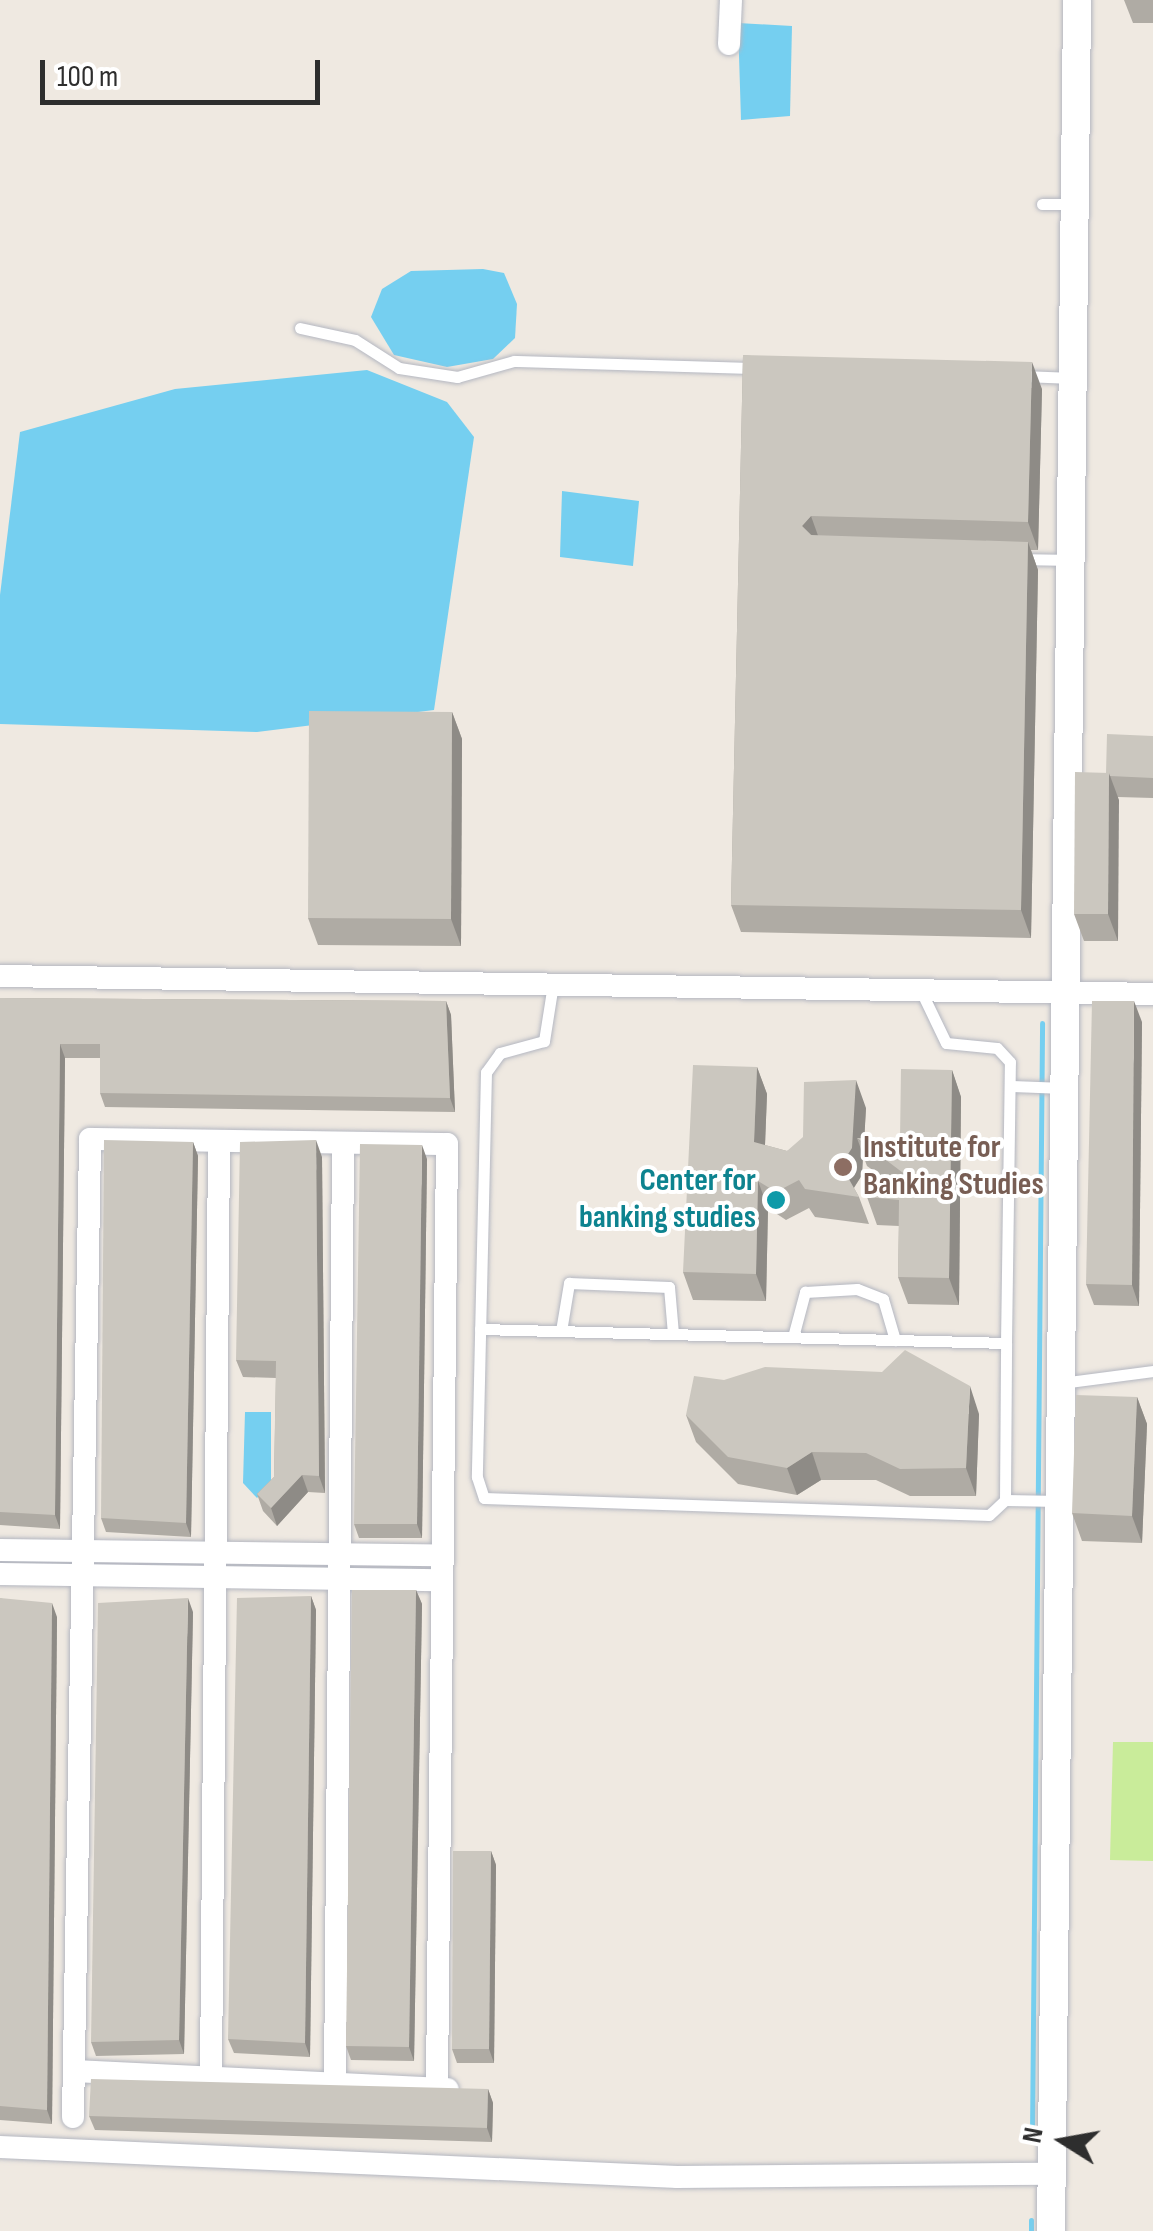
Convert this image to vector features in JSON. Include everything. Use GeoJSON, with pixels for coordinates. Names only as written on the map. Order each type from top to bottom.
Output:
{"type":"FeatureCollection","features":[{"type":"Feature","properties":{"kind":"street"},"geometry":{"type":"LineString","coordinates":[[730,44],[731,0]]}},
{"type":"Feature","properties":{"kind":"street"},"geometry":{"type":"LineString","coordinates":[[1051,2231],[1055,1501],[1061,1384],[1059,1088],[1066,991],[1077,0]]}},
{"type":"Feature","properties":{"kind":"street"},"geometry":{"type":"LineString","coordinates":[[0,976],[1153,994]]}},
{"type":"Feature","properties":{"kind":"street"},"geometry":{"type":"LineString","coordinates":[[72,2117],[90,1139],[446,1144],[436,2088]]}},
{"type":"Feature","properties":{"kind":"street"},"geometry":{"type":"LineString","coordinates":[[211,2077],[219,1141]]}},
{"type":"Feature","properties":{"kind":"street"},"geometry":{"type":"LineString","coordinates":[[335,2083],[343,1143]]}},
{"type":"Feature","properties":{"kind":"street"},"geometry":{"type":"LineString","coordinates":[[0,1550],[440,1555]]}},
{"type":"Feature","properties":{"kind":"street"},"geometry":{"type":"LineString","coordinates":[[0,1574],[440,1580]]}},
{"type":"Feature","properties":{"kind":"street"},"geometry":{"type":"LineString","coordinates":[[74,2071],[470,2090]]}},
{"type":"Feature","properties":{"kind":"street"},"geometry":{"type":"LineString","coordinates":[[0,2147],[677,2177],[1052,2174]]}},
{"type":"Feature","properties":{"kind":"lane"},"geometry":{"type":"LineString","coordinates":[[1042,204],[1075,204]]}},
{"type":"Feature","properties":{"kind":"lane"},"geometry":{"type":"LineString","coordinates":[[300,328],[355,340],[399,368],[457,377],[514,361],[774,369]]}},
{"type":"Feature","properties":{"kind":"lane"},"geometry":{"type":"LineString","coordinates":[[1013,376],[1073,378]]}},
{"type":"Feature","properties":{"kind":"lane"},"geometry":{"type":"LineString","coordinates":[[993,558],[1070,560]]}},
{"type":"Feature","properties":{"kind":"lane"},"geometry":{"type":"LineString","coordinates":[[553,984],[544,1041],[500,1053],[486,1072],[476,1477],[494,1503],[988,1514],[1004,1500],[1055,1501]]}},
{"type":"Feature","properties":{"kind":"lane"},"geometry":{"type":"LineString","coordinates":[[920,989],[934,1032],[946,1043],[997,1048],[1010,1062],[1004,1500]]}},
{"type":"Feature","properties":{"kind":"lane"},"geometry":{"type":"LineString","coordinates":[[1011,1086],[1059,1088]]}},
{"type":"Feature","properties":{"kind":"lane"},"geometry":{"type":"LineString","coordinates":[[561,1331],[569,1283],[669,1287],[673,1334]]}},
{"type":"Feature","properties":{"kind":"lane"},"geometry":{"type":"LineString","coordinates":[[792,1338],[806,1292],[857,1289],[883,1299],[895,1340]]}},
{"type":"Feature","properties":{"kind":"lane"},"geometry":{"type":"LineString","coordinates":[[480,1329],[1006,1343]]}},
{"type":"Feature","properties":{"kind":"lane"},"geometry":{"type":"LineString","coordinates":[[1061,1384],[1136,1380],[1153,1371]]}},
{"type":"Feature","properties":{"kind":"green space"},"geometry":{"type":"Polygon","coordinates":[[[1113,1742],[1153,1742],[1153,1861],[1110,1860],[1113,1742]]]}},
{"type":"Feature","properties":{"kind":"water"},"geometry":{"type":"Polygon","coordinates":[[[738,23],[792,26],[790,116],[741,120],[738,23]]]}},
{"type":"Feature","properties":{"kind":"water"},"geometry":{"type":"Polygon","coordinates":[[[483,269],[504,273],[517,304],[515,338],[493,359],[447,367],[394,355],[371,317],[382,289],[411,271],[483,269]]]}},
{"type":"Feature","properties":{"kind":"water"},"geometry":{"type":"Polygon","coordinates":[[[367,370],[447,402],[474,437],[434,710],[257,732],[0,724],[0,595],[20,432],[175,389],[367,370]]]}},
{"type":"Feature","properties":{"kind":"water"},"geometry":{"type":"Polygon","coordinates":[[[562,491],[639,501],[633,566],[560,557],[562,491]]]}},
{"type":"Feature","properties":{"kind":"water"},"geometry":{"type":"Polygon","coordinates":[[[245,1412],[271,1412],[271,1484],[257,1498],[243,1483],[245,1412]]]}},
{"type":"Feature","properties":{"kind":"building"},"geometry":{"type":"Polygon","coordinates":[[[743,355],[1032,362],[1028,522],[811,516],[802,526],[811,535],[1028,542],[1021,910],[731,905],[743,355]]]}},
{"type":"Feature","properties":{"kind":"building"},"geometry":{"type":"Polygon","coordinates":[[[309,711],[452,712],[451,919],[308,918],[309,711]]]}},
{"type":"Feature","properties":{"kind":"building"},"geometry":{"type":"Polygon","coordinates":[[[1107,734],[1153,736],[1153,778],[1106,773],[1107,734]]]}},
{"type":"Feature","properties":{"kind":"building"},"geometry":{"type":"Polygon","coordinates":[[[1075,772],[1109,773],[1108,914],[1074,914],[1075,772]]]}},
{"type":"Feature","properties":{"kind":"building"},"geometry":{"type":"Polygon","coordinates":[[[0,998],[446,1001],[450,1098],[100,1093],[100,1044],[60,1044],[55,1515],[0,1512],[0,998]]]}},
{"type":"Feature","properties":{"kind":"building"},"geometry":{"type":"Polygon","coordinates":[[[1092,1001],[1134,1001],[1132,1285],[1086,1284],[1092,1001]]]}},
{"type":"Feature","properties":{"kind":"building"},"geometry":{"type":"Polygon","coordinates":[[[693,1065],[757,1067],[754,1142],[787,1151],[803,1137],[804,1082],[856,1080],[852,1148],[841,1165],[859,1197],[805,1189],[799,1180],[776,1192],[758,1181],[756,1274],[683,1272],[693,1065]]]}},
{"type":"Feature","properties":{"kind":"building"},"geometry":{"type":"Polygon","coordinates":[[[901,1069],[952,1070],[949,1278],[898,1277],[899,1200],[867,1197],[867,1188],[919,1185],[857,1138],[900,1139],[901,1069]]]}},
{"type":"Feature","properties":{"kind":"building"},"geometry":{"type":"Polygon","coordinates":[[[104,1140],[193,1142],[186,1523],[101,1518],[104,1140]]]}},
{"type":"Feature","properties":{"kind":"building"},"geometry":{"type":"Polygon","coordinates":[[[316,1140],[319,1476],[302,1475],[271,1508],[257,1494],[274,1477],[276,1361],[236,1360],[240,1142],[316,1140]]]}},
{"type":"Feature","properties":{"kind":"building"},"geometry":{"type":"Polygon","coordinates":[[[360,1144],[422,1145],[417,1524],[354,1524],[360,1144]]]}},
{"type":"Feature","properties":{"kind":"building"},"geometry":{"type":"Polygon","coordinates":[[[905,1350],[970,1386],[966,1468],[900,1469],[866,1453],[812,1452],[787,1468],[728,1457],[686,1415],[694,1376],[724,1380],[765,1367],[882,1372],[905,1350]]]}},
{"type":"Feature","properties":{"kind":"building"},"geometry":{"type":"Polygon","coordinates":[[[1076,1395],[1137,1397],[1132,1516],[1072,1513],[1076,1395]]]}},
{"type":"Feature","properties":{"kind":"building"},"geometry":{"type":"Polygon","coordinates":[[[352,1590],[416,1590],[409,2047],[346,2046],[352,1590]]]}},
{"type":"Feature","properties":{"kind":"building"},"geometry":{"type":"Polygon","coordinates":[[[311,1596],[305,2043],[228,2039],[237,1598],[311,1596]]]}},
{"type":"Feature","properties":{"kind":"building"},"geometry":{"type":"Polygon","coordinates":[[[0,1598],[52,1603],[47,2110],[0,2106],[0,1598]]]}},
{"type":"Feature","properties":{"kind":"building"},"geometry":{"type":"Polygon","coordinates":[[[188,1598],[179,2040],[91,2042],[98,1603],[188,1598]]]}},
{"type":"Feature","properties":{"kind":"building"},"geometry":{"type":"Polygon","coordinates":[[[453,1851],[491,1851],[489,2049],[452,2049],[453,1851]]]}},
{"type":"Feature","properties":{"kind":"building"},"geometry":{"type":"Polygon","coordinates":[[[91,2079],[488,2089],[487,2128],[89,2116],[91,2079]]]}},
{"type":"Feature","properties":{"kind":"waterway"},"geometry":{"type":"LineString","coordinates":[[1032,2135],[1042,1023]]}},
{"type":"Feature","properties":{"kind":"waterway"},"geometry":{"type":"LineString","coordinates":[[1031,2220],[1031,2231]]}},
{"type":"Feature","properties":{"kind":"place","name":"Institute for Banking Studies"},"geometry":{"type":"Point","coordinates":[843,1167]}},
{"type":"Feature","properties":{"kind":"place","name":"Center for banking studies"},"geometry":{"type":"Point","coordinates":[776,1200]}}]}
